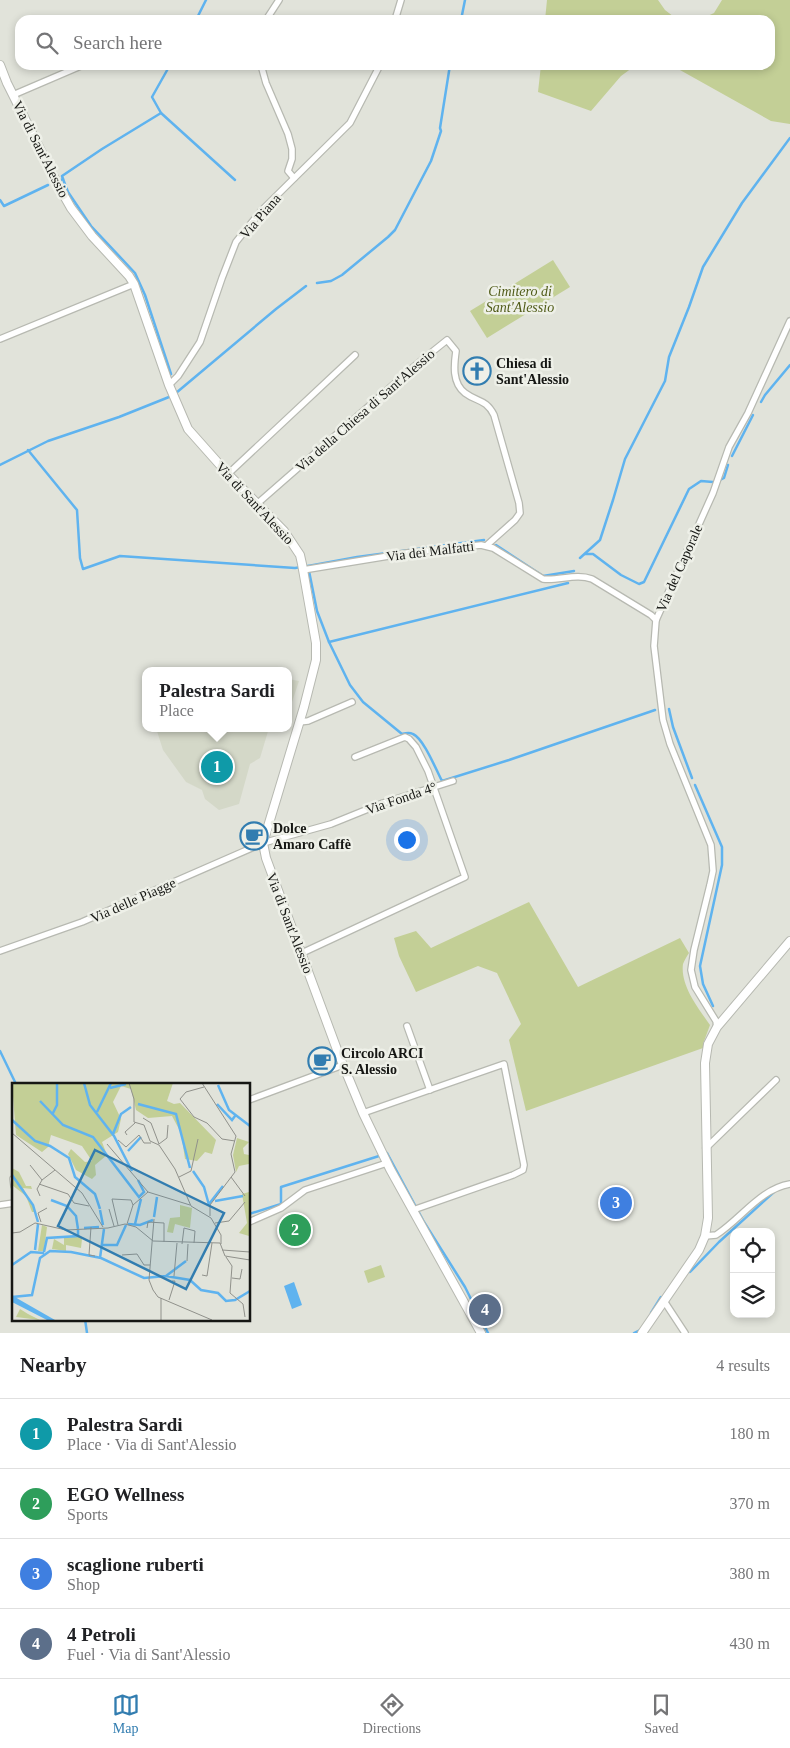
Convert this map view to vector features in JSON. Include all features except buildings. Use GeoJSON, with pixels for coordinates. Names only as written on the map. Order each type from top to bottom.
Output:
{"type":"FeatureCollection","features":[{"type":"Feature","properties":{"kind":"street"},"geometry":{"type":"LineString","coordinates":[[269,15],[279,0]]}},
{"type":"Feature","properties":{"kind":"street"},"geometry":{"type":"LineString","coordinates":[[396,15],[401,0]]}},
{"type":"Feature","properties":{"kind":"street","name":"Via di Sant'Alessio"},"geometry":{"type":"LineString","coordinates":[[0,64],[13,94],[71,208],[92,236],[129,276],[134,284],[169,385],[188,429],[228,474],[284,531],[306,568],[316,653],[313,675],[263,843],[266,858],[363,1114],[387,1163],[416,1209],[481,1333]]}},
{"type":"Feature","properties":{"kind":"street"},"geometry":{"type":"LineString","coordinates":[[13,94],[71,70]]}},
{"type":"Feature","properties":{"kind":"street"},"geometry":{"type":"LineString","coordinates":[[262,70],[288,134],[292,149],[292,159],[288,171],[294,178]]}},
{"type":"Feature","properties":{"kind":"street","name":"Via Piana"},"geometry":{"type":"LineString","coordinates":[[169,385],[178,376],[200,342],[236,242],[261,211],[350,123],[377,70]]}},
{"type":"Feature","properties":{"kind":"street"},"geometry":{"type":"LineString","coordinates":[[0,339],[134,284]]}},
{"type":"Feature","properties":{"kind":"street","name":"Via del Caporale"},"geometry":{"type":"LineString","coordinates":[[717,1027],[716,1021],[695,987],[691,970],[710,885],[713,866],[711,845],[670,744],[663,720],[654,646],[656,620],[713,493],[729,448],[748,413],[790,320]]}},
{"type":"Feature","properties":{"kind":"street","name":"Via della Chiesa di Sant'Alessio"},"geometry":{"type":"LineString","coordinates":[[258,503],[447,340],[456,351],[454,362],[455,378],[465,393],[485,403],[494,415],[519,503],[520,513],[515,520],[487,546]]}},
{"type":"Feature","properties":{"kind":"street"},"geometry":{"type":"LineString","coordinates":[[228,474],[356,355]]}},
{"type":"Feature","properties":{"kind":"street","name":"Via dei Malfatti"},"geometry":{"type":"LineString","coordinates":[[306,568],[407,553],[487,546],[543,579],[552,580],[585,576],[592,578],[656,620]]}},
{"type":"Feature","properties":{"kind":"street"},"geometry":{"type":"LineString","coordinates":[[299,722],[308,721],[352,702]]}},
{"type":"Feature","properties":{"kind":"street"},"geometry":{"type":"LineString","coordinates":[[302,953],[464,877],[428,771],[416,747],[409,739],[402,738],[355,757]]}},
{"type":"Feature","properties":{"kind":"street","name":"Via Fonda 4°"},"geometry":{"type":"LineString","coordinates":[[263,843],[331,824],[383,803],[453,781]]}},
{"type":"Feature","properties":{"kind":"street","name":"Via delle Piagge"},"geometry":{"type":"LineString","coordinates":[[0,951],[82,922],[263,843]]}},
{"type":"Feature","properties":{"kind":"street"},"geometry":{"type":"LineString","coordinates":[[642,1333],[699,1250],[705,1236],[708,1218],[705,1063],[708,1044],[717,1027],[790,941]]}},
{"type":"Feature","properties":{"kind":"street"},"geometry":{"type":"LineString","coordinates":[[407,1026],[430,1090]]}},
{"type":"Feature","properties":{"kind":"street"},"geometry":{"type":"LineString","coordinates":[[250,1100],[343,1064]]}},
{"type":"Feature","properties":{"kind":"street"},"geometry":{"type":"LineString","coordinates":[[363,1114],[504,1064],[524,1165],[522,1170],[514,1175],[416,1209]]}},
{"type":"Feature","properties":{"kind":"street"},"geometry":{"type":"LineString","coordinates":[[706,1148],[776,1080]]}},
{"type":"Feature","properties":{"kind":"street"},"geometry":{"type":"LineString","coordinates":[[250,1222],[282,1208],[306,1190],[387,1163]]}},
{"type":"Feature","properties":{"kind":"street"},"geometry":{"type":"LineString","coordinates":[[705,1236],[716,1235],[769,1191],[790,1184]]}},
{"type":"Feature","properties":{"kind":"street"},"geometry":{"type":"LineString","coordinates":[[664,1301],[685,1333]]}},
{"type":"Feature","properties":{"kind":"shaded area"},"geometry":{"type":"Polygon","coordinates":[[[292,680],[299,681],[292,702],[292,680]]]}},
{"type":"Feature","properties":{"kind":"shaded area"},"geometry":{"type":"Polygon","coordinates":[[[157,732],[268,732],[260,758],[250,764],[239,804],[219,810],[205,799],[202,790],[186,782],[163,750],[157,732]]]}},
{"type":"Feature","properties":{"kind":"green space"},"geometry":{"type":"Polygon","coordinates":[[[547,0],[658,0],[672,15],[546,15],[547,0]]]}},
{"type":"Feature","properties":{"kind":"green space"},"geometry":{"type":"Polygon","coordinates":[[[722,0],[790,0],[790,124],[771,121],[680,70],[775,70],[775,15],[710,15],[714,13],[722,0]]]}},
{"type":"Feature","properties":{"kind":"green space"},"geometry":{"type":"Polygon","coordinates":[[[540,70],[629,70],[621,76],[591,111],[538,92],[540,70]]]}},
{"type":"Feature","properties":{"kind":"green space","name":"Cimitero di Sant'Alessio"},"geometry":{"type":"Polygon","coordinates":[[[553,260],[570,287],[487,338],[470,311],[553,260]]]}},
{"type":"Feature","properties":{"kind":"green space"},"geometry":{"type":"Polygon","coordinates":[[[529,902],[578,987],[680,938],[689,953],[683,964],[684,981],[691,997],[710,1025],[703,1048],[526,1111],[509,1040],[521,1024],[497,973],[478,966],[416,992],[399,956],[394,938],[416,931],[431,948],[529,902]]]}},
{"type":"Feature","properties":{"kind":"green space"},"geometry":{"type":"Polygon","coordinates":[[[381,1265],[385,1277],[368,1283],[364,1271],[381,1265]]]}},
{"type":"Feature","properties":{"kind":"water"},"geometry":{"type":"Polygon","coordinates":[[[294,1282],[302,1305],[292,1309],[284,1286],[294,1282]]]}},
{"type":"Feature","properties":{"kind":"waterway"},"geometry":{"type":"LineString","coordinates":[[198,15],[206,0]]}},
{"type":"Feature","properties":{"kind":"waterway"},"geometry":{"type":"LineString","coordinates":[[462,15],[465,0]]}},
{"type":"Feature","properties":{"kind":"waterway"},"geometry":{"type":"LineString","coordinates":[[167,70],[152,97],[161,113],[235,180]]}},
{"type":"Feature","properties":{"kind":"waterway"},"geometry":{"type":"LineString","coordinates":[[317,283],[331,281],[342,275],[395,230],[431,161],[441,131],[449,70]]}},
{"type":"Feature","properties":{"kind":"waterway"},"geometry":{"type":"LineString","coordinates":[[61,180],[63,179],[62,176],[102,149],[161,113]]}},
{"type":"Feature","properties":{"kind":"waterway"},"geometry":{"type":"LineString","coordinates":[[580,558],[600,540],[625,459],[665,381],[669,357],[703,267],[742,203],[790,138]]}},
{"type":"Feature","properties":{"kind":"waterway"},"geometry":{"type":"LineString","coordinates":[[63,179],[68,192],[91,226],[135,273],[145,295],[171,374]]}},
{"type":"Feature","properties":{"kind":"waterway"},"geometry":{"type":"LineString","coordinates":[[0,200],[4,206],[48,185]]}},
{"type":"Feature","properties":{"kind":"waterway"},"geometry":{"type":"LineString","coordinates":[[176,393],[306,286]]}},
{"type":"Feature","properties":{"kind":"waterway"},"geometry":{"type":"LineString","coordinates":[[761,402],[790,365]]}},
{"type":"Feature","properties":{"kind":"waterway"},"geometry":{"type":"LineString","coordinates":[[0,465],[48,441],[119,417],[169,397]]}},
{"type":"Feature","properties":{"kind":"waterway"},"geometry":{"type":"LineString","coordinates":[[732,456],[753,415]]}},
{"type":"Feature","properties":{"kind":"waterway"},"geometry":{"type":"LineString","coordinates":[[28,450],[77,510],[80,558],[83,569],[120,556],[295,568],[308,566],[317,611],[329,642],[350,685],[363,702],[402,734],[410,733],[417,737],[425,748],[442,781],[655,710]]}},
{"type":"Feature","properties":{"kind":"waterway"},"geometry":{"type":"LineString","coordinates":[[718,481],[724,478],[728,465]]}},
{"type":"Feature","properties":{"kind":"waterway"},"geometry":{"type":"LineString","coordinates":[[585,554],[593,554],[621,575],[639,584],[644,582],[689,489],[701,481],[713,482]]}},
{"type":"Feature","properties":{"kind":"waterway"},"geometry":{"type":"LineString","coordinates":[[308,566],[357,557],[484,540]]}},
{"type":"Feature","properties":{"kind":"waterway"},"geometry":{"type":"LineString","coordinates":[[496,545],[543,576],[574,571]]}},
{"type":"Feature","properties":{"kind":"waterway"},"geometry":{"type":"LineString","coordinates":[[329,642],[568,583]]}},
{"type":"Feature","properties":{"kind":"waterway"},"geometry":{"type":"LineString","coordinates":[[669,709],[673,727],[692,778]]}},
{"type":"Feature","properties":{"kind":"waterway"},"geometry":{"type":"LineString","coordinates":[[695,785],[722,847],[722,865],[700,966],[703,984],[713,1006]]}},
{"type":"Feature","properties":{"kind":"waterway"},"geometry":{"type":"LineString","coordinates":[[0,1051],[16,1083]]}},
{"type":"Feature","properties":{"kind":"waterway"},"geometry":{"type":"LineString","coordinates":[[387,1153],[424,1222],[465,1287],[488,1333]]}},
{"type":"Feature","properties":{"kind":"waterway"},"geometry":{"type":"LineString","coordinates":[[250,1214],[281,1204],[281,1187],[379,1156]]}},
{"type":"Feature","properties":{"kind":"waterway"},"geometry":{"type":"LineString","coordinates":[[690,1272],[719,1242],[774,1192]]}},
{"type":"Feature","properties":{"kind":"waterway"},"geometry":{"type":"LineString","coordinates":[[651,1313],[661,1297]]}},
{"type":"Feature","properties":{"kind":"waterway"},"geometry":{"type":"LineString","coordinates":[[85,1320],[87,1333]]}},
{"type":"Feature","properties":{"kind":"waterway"},"geometry":{"type":"LineString","coordinates":[[634,1333],[640,1330]]}},
{"type":"Feature","properties":{"kind":"place","name":"Chiesa di Sant'Alessio"},"geometry":{"type":"Point","coordinates":[477,371]}},
{"type":"Feature","properties":{"kind":"place","name":"Palestra Sardi"},"geometry":{"type":"Point","coordinates":[217,767]}},
{"type":"Feature","properties":{"kind":"place","name":"Dolce Amaro Caffè"},"geometry":{"type":"Point","coordinates":[254,836]}},
{"type":"Feature","properties":{"kind":"place","name":"Circolo ARCI S. Alessio"},"geometry":{"type":"Point","coordinates":[322,1061]}},
{"type":"Feature","properties":{"kind":"place","name":"scaglione ruberti"},"geometry":{"type":"Point","coordinates":[616,1203]}},
{"type":"Feature","properties":{"kind":"place","name":"EGO Wellness"},"geometry":{"type":"Point","coordinates":[295,1230]}},
{"type":"Feature","properties":{"kind":"place","name":"4 Petroli"},"geometry":{"type":"Point","coordinates":[485,1310]}}]}
